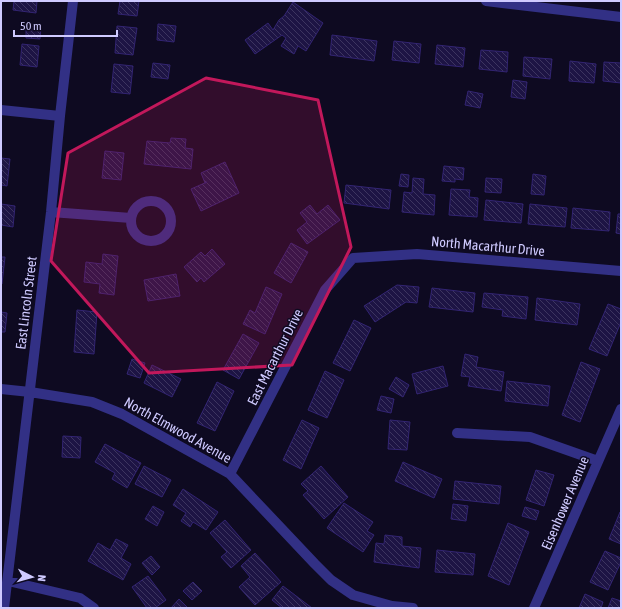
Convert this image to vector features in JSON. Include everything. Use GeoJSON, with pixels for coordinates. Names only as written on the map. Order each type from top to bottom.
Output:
{"type":"FeatureCollection","features":[{"type":"Feature","properties":{"kind":"street","name":"East Lincoln Street"},"geometry":{"type":"LineString","coordinates":[[4,608],[51,212],[73,1]]}},
{"type":"Feature","properties":{"kind":"street"},"geometry":{"type":"LineString","coordinates":[[486,1],[621,17]]}},
{"type":"Feature","properties":{"kind":"street"},"geometry":{"type":"LineString","coordinates":[[1,110],[60,116]]}},
{"type":"Feature","properties":{"kind":"street"},"geometry":{"type":"LineString","coordinates":[[145,201],[154,201],[163,204],[167,208],[171,219],[170,226],[163,237],[154,241],[147,241],[137,235],[131,227],[131,218],[134,210],[139,204],[145,201]]}},
{"type":"Feature","properties":{"kind":"street"},"geometry":{"type":"LineString","coordinates":[[51,212],[131,218]]}},
{"type":"Feature","properties":{"kind":"street","name":"North Macarthur Drive"},"geometry":{"type":"LineString","coordinates":[[353,258],[417,254],[621,271]]}},
{"type":"Feature","properties":{"kind":"street","name":"East Macarthur Drive"},"geometry":{"type":"LineString","coordinates":[[230,474],[326,290],[353,258]]}},
{"type":"Feature","properties":{"kind":"street","name":"North Elmwood Avenue"},"geometry":{"type":"LineString","coordinates":[[1,389],[92,402],[107,407],[230,474],[315,564],[332,580],[353,595],[392,606],[413,608]]}},
{"type":"Feature","properties":{"kind":"street","name":"Eisenhower Avenue"},"geometry":{"type":"LineString","coordinates":[[534,608],[621,409]]}},
{"type":"Feature","properties":{"kind":"street"},"geometry":{"type":"LineString","coordinates":[[457,433],[530,437],[598,461]]}},
{"type":"Feature","properties":{"kind":"street"},"geometry":{"type":"LineString","coordinates":[[8,581],[80,598],[94,608]]}},
{"type":"Feature","properties":{"kind":"highlighted area"},"geometry":{"type":"Polygon","coordinates":[[[206,78],[318,100],[351,247],[292,365],[149,373],[51,261],[68,153],[206,78]]]}},
{"type":"Feature","properties":{"kind":"building"},"geometry":{"type":"Polygon","coordinates":[[[14,1],[37,1],[36,13],[13,10],[14,1]]]}},
{"type":"Feature","properties":{"kind":"building"},"geometry":{"type":"Polygon","coordinates":[[[120,1],[139,1],[137,16],[118,14],[120,1]]]}},
{"type":"Feature","properties":{"kind":"building"},"geometry":{"type":"Polygon","coordinates":[[[293,2],[323,23],[306,51],[298,46],[294,54],[281,46],[286,38],[282,35],[255,54],[245,40],[268,23],[273,30],[293,2]]]}},
{"type":"Feature","properties":{"kind":"building"},"geometry":{"type":"Polygon","coordinates":[[[158,24],[176,26],[174,42],[157,40],[158,24]]]}},
{"type":"Feature","properties":{"kind":"building"},"geometry":{"type":"Polygon","coordinates":[[[26,26],[41,27],[40,39],[26,38],[26,26]]]}},
{"type":"Feature","properties":{"kind":"building"},"geometry":{"type":"Polygon","coordinates":[[[117,26],[137,28],[133,55],[115,53],[117,26]]]}},
{"type":"Feature","properties":{"kind":"building"},"geometry":{"type":"Polygon","coordinates":[[[332,35],[377,41],[374,61],[330,55],[332,35]]]}},
{"type":"Feature","properties":{"kind":"building"},"geometry":{"type":"Polygon","coordinates":[[[394,41],[421,44],[419,63],[392,60],[394,41]]]}},
{"type":"Feature","properties":{"kind":"building"},"geometry":{"type":"Polygon","coordinates":[[[22,44],[39,46],[37,67],[20,65],[22,44]]]}},
{"type":"Feature","properties":{"kind":"building"},"geometry":{"type":"Polygon","coordinates":[[[437,45],[465,48],[463,67],[435,64],[437,45]]]}},
{"type":"Feature","properties":{"kind":"building"},"geometry":{"type":"Polygon","coordinates":[[[481,50],[508,52],[507,72],[479,69],[481,50]]]}},
{"type":"Feature","properties":{"kind":"building"},"geometry":{"type":"Polygon","coordinates":[[[524,57],[552,59],[550,79],[523,76],[524,57]]]}},
{"type":"Feature","properties":{"kind":"building"},"geometry":{"type":"Polygon","coordinates":[[[570,61],[596,64],[594,83],[569,81],[570,61]]]}},
{"type":"Feature","properties":{"kind":"building"},"geometry":{"type":"Polygon","coordinates":[[[604,62],[621,63],[621,83],[603,81],[604,62]]]}},
{"type":"Feature","properties":{"kind":"building"},"geometry":{"type":"Polygon","coordinates":[[[153,63],[170,65],[168,79],[151,77],[153,63]]]}},
{"type":"Feature","properties":{"kind":"building"},"geometry":{"type":"Polygon","coordinates":[[[114,64],[133,66],[130,94],[111,92],[114,64]]]}},
{"type":"Feature","properties":{"kind":"building"},"geometry":{"type":"Polygon","coordinates":[[[513,80],[527,82],[525,99],[511,97],[513,80]]]}},
{"type":"Feature","properties":{"kind":"building"},"geometry":{"type":"Polygon","coordinates":[[[468,91],[483,94],[480,108],[465,105],[468,91]]]}},
{"type":"Feature","properties":{"kind":"building"},"geometry":{"type":"Polygon","coordinates":[[[171,138],[186,139],[185,148],[193,149],[191,169],[144,164],[147,141],[170,143],[171,138]]]}},
{"type":"Feature","properties":{"kind":"building"},"geometry":{"type":"Polygon","coordinates":[[[105,151],[124,153],[121,180],[102,178],[105,151]]]}},
{"type":"Feature","properties":{"kind":"building"},"geometry":{"type":"Polygon","coordinates":[[[1,158],[10,159],[7,186],[1,185],[1,158]]]}},
{"type":"Feature","properties":{"kind":"building"},"geometry":{"type":"Polygon","coordinates":[[[225,162],[239,193],[201,211],[191,189],[205,183],[201,173],[225,162]]]}},
{"type":"Feature","properties":{"kind":"building"},"geometry":{"type":"Polygon","coordinates":[[[444,166],[464,168],[463,180],[455,179],[455,182],[442,181],[444,166]]]}},
{"type":"Feature","properties":{"kind":"building"},"geometry":{"type":"Polygon","coordinates":[[[401,174],[409,175],[408,187],[399,186],[401,174]]]}},
{"type":"Feature","properties":{"kind":"building"},"geometry":{"type":"Polygon","coordinates":[[[533,174],[546,176],[544,195],[531,194],[533,174]]]}},
{"type":"Feature","properties":{"kind":"building"},"geometry":{"type":"Polygon","coordinates":[[[413,178],[424,179],[423,194],[435,195],[434,215],[402,212],[404,192],[412,193],[413,178]]]}},
{"type":"Feature","properties":{"kind":"building"},"geometry":{"type":"Polygon","coordinates":[[[486,178],[502,179],[501,193],[485,192],[486,178]]]}},
{"type":"Feature","properties":{"kind":"building"},"geometry":{"type":"Polygon","coordinates":[[[346,185],[391,190],[389,209],[344,203],[346,185]]]}},
{"type":"Feature","properties":{"kind":"building"},"geometry":{"type":"Polygon","coordinates":[[[451,189],[470,190],[469,197],[478,198],[477,217],[449,215],[451,189]]]}},
{"type":"Feature","properties":{"kind":"building"},"geometry":{"type":"Polygon","coordinates":[[[486,200],[523,204],[521,223],[484,220],[486,200]]]}},
{"type":"Feature","properties":{"kind":"building"},"geometry":{"type":"Polygon","coordinates":[[[1,204],[15,206],[13,227],[1,225],[1,204]]]}},
{"type":"Feature","properties":{"kind":"building"},"geometry":{"type":"Polygon","coordinates":[[[530,204],[567,208],[565,227],[528,224],[530,204]]]}},
{"type":"Feature","properties":{"kind":"building"},"geometry":{"type":"Polygon","coordinates":[[[310,205],[317,214],[328,205],[340,220],[307,244],[297,230],[307,222],[300,213],[310,205]]]}},
{"type":"Feature","properties":{"kind":"building"},"geometry":{"type":"Polygon","coordinates":[[[573,208],[610,212],[609,231],[571,228],[573,208]]]}},
{"type":"Feature","properties":{"kind":"building"},"geometry":{"type":"Polygon","coordinates":[[[618,214],[621,214],[621,234],[616,233],[618,214]]]}},
{"type":"Feature","properties":{"kind":"building"},"geometry":{"type":"Polygon","coordinates":[[[291,243],[308,252],[291,283],[274,273],[291,243]]]}},
{"type":"Feature","properties":{"kind":"building"},"geometry":{"type":"Polygon","coordinates":[[[212,249],[225,264],[204,282],[201,278],[197,282],[184,267],[201,252],[205,256],[212,249]]]}},
{"type":"Feature","properties":{"kind":"building"},"geometry":{"type":"Polygon","coordinates":[[[103,254],[118,256],[114,295],[99,293],[100,284],[84,282],[86,262],[102,264],[103,254]]]}},
{"type":"Feature","properties":{"kind":"building"},"geometry":{"type":"Polygon","coordinates":[[[1,257],[5,257],[2,284],[1,284],[1,257]]]}},
{"type":"Feature","properties":{"kind":"building"},"geometry":{"type":"Polygon","coordinates":[[[176,274],[180,296],[148,301],[144,280],[176,274]]]}},
{"type":"Feature","properties":{"kind":"building"},"geometry":{"type":"Polygon","coordinates":[[[397,285],[419,287],[417,303],[406,302],[375,322],[364,306],[397,285]]]}},
{"type":"Feature","properties":{"kind":"building"},"geometry":{"type":"Polygon","coordinates":[[[266,287],[282,294],[265,334],[243,324],[250,310],[255,313],[266,287]]]}},
{"type":"Feature","properties":{"kind":"building"},"geometry":{"type":"Polygon","coordinates":[[[432,288],[475,293],[473,312],[429,307],[432,288]]]}},
{"type":"Feature","properties":{"kind":"building"},"geometry":{"type":"Polygon","coordinates":[[[484,293],[528,297],[526,319],[502,316],[503,310],[482,307],[484,293]]]}},
{"type":"Feature","properties":{"kind":"building"},"geometry":{"type":"Polygon","coordinates":[[[537,298],[580,304],[577,325],[535,320],[537,298]]]}},
{"type":"Feature","properties":{"kind":"building"},"geometry":{"type":"Polygon","coordinates":[[[608,304],[621,309],[621,322],[607,356],[589,349],[608,304]]]}},
{"type":"Feature","properties":{"kind":"building"},"geometry":{"type":"Polygon","coordinates":[[[77,310],[97,312],[94,354],[74,352],[77,310]]]}},
{"type":"Feature","properties":{"kind":"building"},"geometry":{"type":"Polygon","coordinates":[[[1,312],[7,313],[5,332],[1,332],[1,312]]]}},
{"type":"Feature","properties":{"kind":"building"},"geometry":{"type":"Polygon","coordinates":[[[354,320],[371,328],[350,371],[333,363],[354,320]]]}},
{"type":"Feature","properties":{"kind":"building"},"geometry":{"type":"Polygon","coordinates":[[[243,334],[259,343],[239,379],[223,370],[243,334]]]}},
{"type":"Feature","properties":{"kind":"building"},"geometry":{"type":"Polygon","coordinates":[[[465,354],[478,357],[476,367],[504,372],[501,391],[468,386],[470,377],[461,376],[465,354]]]}},
{"type":"Feature","properties":{"kind":"building"},"geometry":{"type":"Polygon","coordinates":[[[132,359],[145,363],[140,378],[127,374],[132,359]]]}},
{"type":"Feature","properties":{"kind":"building"},"geometry":{"type":"Polygon","coordinates":[[[581,362],[600,369],[580,422],[562,415],[581,362]]]}},
{"type":"Feature","properties":{"kind":"building"},"geometry":{"type":"Polygon","coordinates":[[[152,365],[181,379],[172,397],[144,383],[152,365]]]}},
{"type":"Feature","properties":{"kind":"building"},"geometry":{"type":"Polygon","coordinates":[[[443,366],[448,386],[417,394],[412,374],[443,366]]]}},
{"type":"Feature","properties":{"kind":"building"},"geometry":{"type":"Polygon","coordinates":[[[325,371],[344,380],[327,418],[308,410],[325,371]]]}},
{"type":"Feature","properties":{"kind":"building"},"geometry":{"type":"Polygon","coordinates":[[[396,377],[409,385],[403,397],[389,389],[396,377]]]}},
{"type":"Feature","properties":{"kind":"building"},"geometry":{"type":"Polygon","coordinates":[[[507,381],[550,386],[548,406],[505,401],[507,381]]]}},
{"type":"Feature","properties":{"kind":"building"},"geometry":{"type":"Polygon","coordinates":[[[217,382],[234,391],[215,431],[197,423],[217,382]]]}},
{"type":"Feature","properties":{"kind":"building"},"geometry":{"type":"Polygon","coordinates":[[[381,396],[394,399],[391,413],[377,410],[381,396]]]}},
{"type":"Feature","properties":{"kind":"building"},"geometry":{"type":"Polygon","coordinates":[[[302,420],[319,428],[301,469],[283,460],[302,420]]]}},
{"type":"Feature","properties":{"kind":"building"},"geometry":{"type":"Polygon","coordinates":[[[390,420],[410,422],[407,450],[388,449],[390,420]]]}},
{"type":"Feature","properties":{"kind":"building"},"geometry":{"type":"Polygon","coordinates":[[[63,436],[81,437],[80,458],[62,457],[63,436]]]}},
{"type":"Feature","properties":{"kind":"building"},"geometry":{"type":"Polygon","coordinates":[[[105,444],[141,463],[127,488],[112,479],[115,473],[95,462],[105,444]]]}},
{"type":"Feature","properties":{"kind":"building"},"geometry":{"type":"Polygon","coordinates":[[[403,462],[442,479],[434,498],[395,481],[403,462]]]}},
{"type":"Feature","properties":{"kind":"building"},"geometry":{"type":"Polygon","coordinates":[[[144,466],[171,480],[162,497],[135,484],[144,466]]]}},
{"type":"Feature","properties":{"kind":"building"},"geometry":{"type":"Polygon","coordinates":[[[321,466],[348,497],[324,519],[303,495],[308,491],[301,484],[321,466]]]}},
{"type":"Feature","properties":{"kind":"building"},"geometry":{"type":"Polygon","coordinates":[[[536,470],[554,475],[544,506],[526,500],[536,470]]]}},
{"type":"Feature","properties":{"kind":"building"},"geometry":{"type":"Polygon","coordinates":[[[455,481],[501,486],[499,504],[453,499],[455,481]]]}},
{"type":"Feature","properties":{"kind":"building"},"geometry":{"type":"Polygon","coordinates":[[[183,489],[218,512],[206,530],[193,522],[190,527],[181,521],[186,513],[173,505],[183,489]]]}},
{"type":"Feature","properties":{"kind":"building"},"geometry":{"type":"Polygon","coordinates":[[[344,503],[373,522],[367,531],[374,535],[363,552],[327,528],[344,503]]]}},
{"type":"Feature","properties":{"kind":"building"},"geometry":{"type":"Polygon","coordinates":[[[453,504],[468,506],[466,521],[451,519],[453,504]]]}},
{"type":"Feature","properties":{"kind":"building"},"geometry":{"type":"Polygon","coordinates":[[[153,506],[164,512],[157,526],[145,519],[153,506]]]}},
{"type":"Feature","properties":{"kind":"building"},"geometry":{"type":"Polygon","coordinates":[[[525,507],[539,511],[536,520],[522,516],[525,507]]]}},
{"type":"Feature","properties":{"kind":"building"},"geometry":{"type":"Polygon","coordinates":[[[621,512],[621,544],[609,539],[621,512]]]}},
{"type":"Feature","properties":{"kind":"building"},"geometry":{"type":"Polygon","coordinates":[[[225,520],[251,550],[231,568],[221,557],[227,552],[210,533],[225,520]]]}},
{"type":"Feature","properties":{"kind":"building"},"geometry":{"type":"Polygon","coordinates":[[[508,523],[529,532],[509,585],[488,576],[508,523]]]}},
{"type":"Feature","properties":{"kind":"building"},"geometry":{"type":"Polygon","coordinates":[[[385,535],[402,537],[402,546],[421,548],[419,568],[374,562],[376,543],[384,544],[385,535]]]}},
{"type":"Feature","properties":{"kind":"building"},"geometry":{"type":"Polygon","coordinates":[[[116,539],[128,545],[121,558],[131,564],[123,580],[88,561],[98,543],[110,550],[116,539]]]}},
{"type":"Feature","properties":{"kind":"building"},"geometry":{"type":"Polygon","coordinates":[[[437,550],[475,554],[473,575],[435,572],[437,550]]]}},
{"type":"Feature","properties":{"kind":"building"},"geometry":{"type":"Polygon","coordinates":[[[605,551],[621,558],[621,562],[608,590],[590,582],[605,551]]]}},
{"type":"Feature","properties":{"kind":"building"},"geometry":{"type":"Polygon","coordinates":[[[255,553],[281,582],[255,605],[239,587],[250,577],[241,566],[255,553]]]}},
{"type":"Feature","properties":{"kind":"building"},"geometry":{"type":"Polygon","coordinates":[[[151,556],[160,567],[152,575],[142,563],[151,556]]]}},
{"type":"Feature","properties":{"kind":"building"},"geometry":{"type":"Polygon","coordinates":[[[148,576],[166,600],[155,608],[147,608],[132,587],[148,576]]]}},
{"type":"Feature","properties":{"kind":"building"},"geometry":{"type":"Polygon","coordinates":[[[193,582],[202,591],[192,600],[183,591],[193,582]]]}},
{"type":"Feature","properties":{"kind":"building"},"geometry":{"type":"Polygon","coordinates":[[[283,586],[312,608],[282,608],[272,600],[283,586]]]}},
{"type":"Feature","properties":{"kind":"building"},"geometry":{"type":"Polygon","coordinates":[[[585,594],[603,602],[601,608],[579,608],[585,594]]]}},
{"type":"Feature","properties":{"kind":"building"},"geometry":{"type":"Polygon","coordinates":[[[612,598],[621,601],[621,608],[608,608],[612,598]]]}},
{"type":"Feature","properties":{"kind":"building"},"geometry":{"type":"Polygon","coordinates":[[[179,599],[188,608],[171,608],[179,599]]]}}]}
